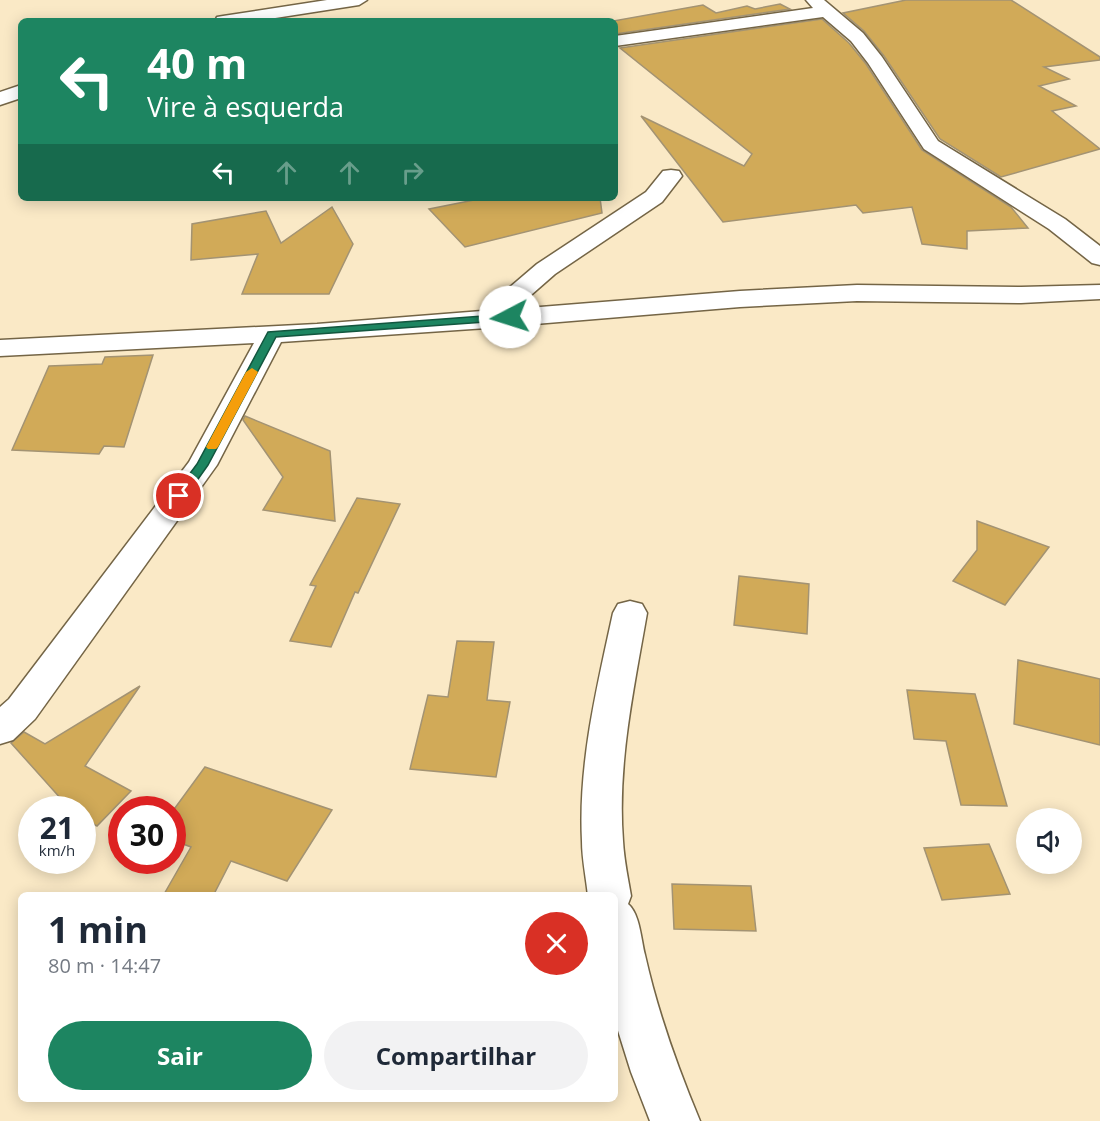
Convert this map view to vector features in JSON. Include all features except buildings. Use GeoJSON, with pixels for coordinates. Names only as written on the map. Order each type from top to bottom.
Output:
{"type":"FeatureCollection","features":[{"type":"Feature","properties":{"kind":"street"},"geometry":{"type":"LineString","coordinates":[[242,18],[359,0]]}},
{"type":"Feature","properties":{"kind":"street"},"geometry":{"type":"LineString","coordinates":[[618,39],[818,3],[857,37],[876,61],[931,145],[1057,224],[1100,258]]}},
{"type":"Feature","properties":{"kind":"street"},"geometry":{"type":"LineString","coordinates":[[0,99],[18,92]]}},
{"type":"Feature","properties":{"kind":"street"},"geometry":{"type":"LineString","coordinates":[[487,320],[546,269],[654,197],[671,176]]}},
{"type":"Feature","properties":{"kind":"street"},"geometry":{"type":"LineString","coordinates":[[0,348],[272,334],[487,320],[602,309],[857,293],[1021,295],[1100,292]]}},
{"type":"Feature","properties":{"kind":"street"},"geometry":{"type":"LineString","coordinates":[[0,729],[22,709],[202,465],[272,334]]}},
{"type":"Feature","properties":{"kind":"street"},"geometry":{"type":"LineString","coordinates":[[609,892],[602,834],[603,772],[613,697],[630,613]]}},
{"type":"Feature","properties":{"kind":"street"},"geometry":{"type":"LineString","coordinates":[[618,934],[625,970],[652,1064],[675,1121]]}},
{"type":"Feature","properties":{"kind":"slow traffic"},"geometry":{"type":"LineString","coordinates":[[212,447],[252,372]]}},
{"type":"Feature","properties":{"kind":"route"},"geometry":{"type":"LineString","coordinates":[[179,496],[202,465],[272,334],[510,317]]}}]}
